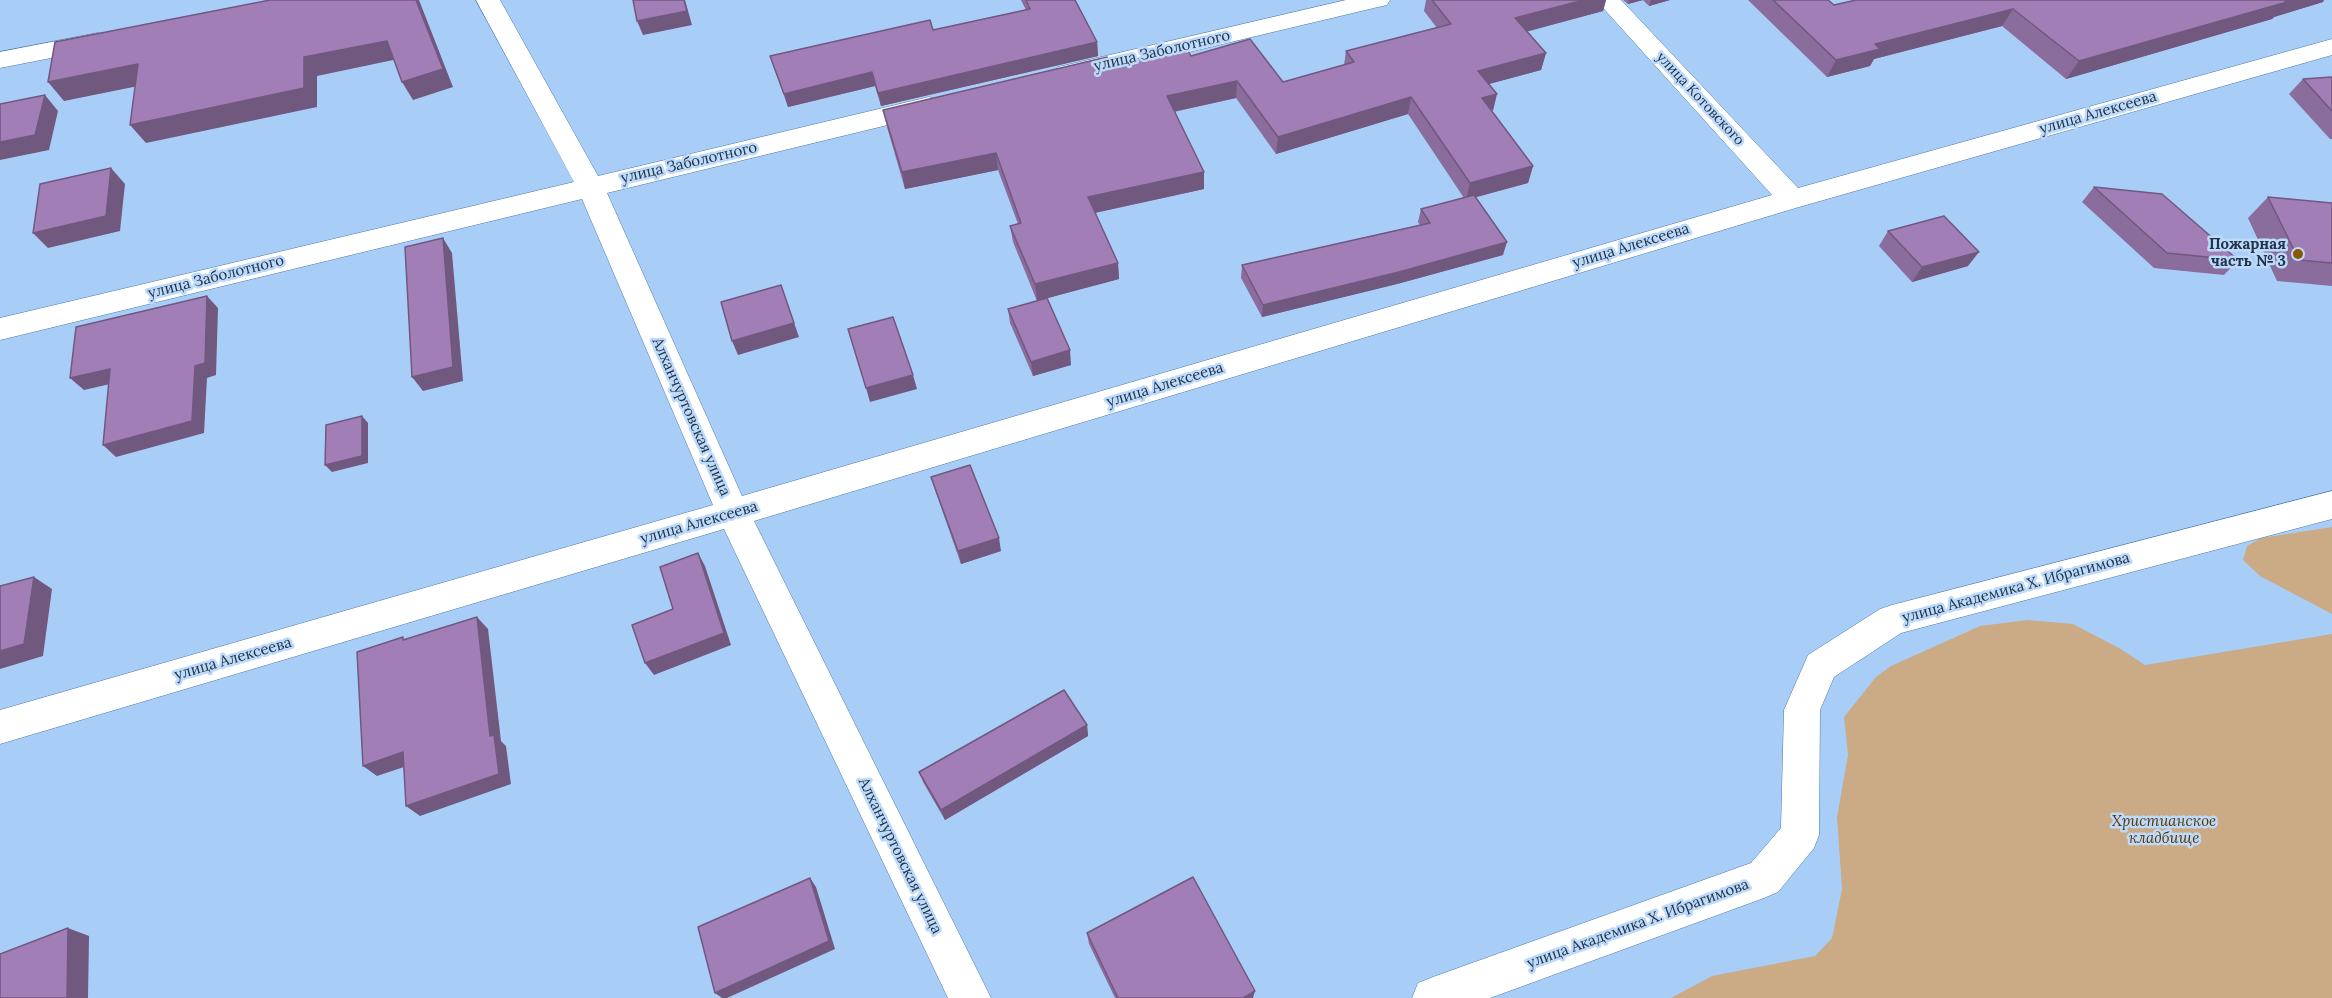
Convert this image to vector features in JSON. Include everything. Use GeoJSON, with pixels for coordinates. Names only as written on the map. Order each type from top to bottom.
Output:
{"type":"FeatureCollection","features":[{"type":"Feature","properties":{"kind":"street","name":"Алханчуртовская улица"},"geometry":{"type":"LineString","coordinates":[[488,0],[590,186],[733,513],[970,998]]}},
{"type":"Feature","properties":{"kind":"street","name":"улица Заболотного"},"geometry":{"type":"LineString","coordinates":[[1042,79],[1378,0]]}},
{"type":"Feature","properties":{"kind":"street","name":"улица Котовского"},"geometry":{"type":"LineString","coordinates":[[1608,0],[1792,199]]}},
{"type":"Feature","properties":{"kind":"street"},"geometry":{"type":"LineString","coordinates":[[0,60],[116,37]]}},
{"type":"Feature","properties":{"kind":"street","name":"улица Алексеева"},"geometry":{"type":"LineString","coordinates":[[0,727],[733,513],[1792,199],[2332,47]]}},
{"type":"Feature","properties":{"kind":"street","name":"улица Заболотного"},"geometry":{"type":"LineString","coordinates":[[0,329],[949,101]]}},
{"type":"Feature","properties":{"kind":"street","name":"улица Академика Х. Ибрагимова"},"geometry":{"type":"LineString","coordinates":[[1433,998],[1764,878],[1800,835],[1802,710],[1821,666],[1892,620],[2332,505]]}},
{"type":"Feature","properties":{"kind":"green space"},"geometry":{"type":"Polygon","coordinates":[[[2332,527],[2332,614],[2260,576],[2243,560],[2247,546],[2261,538],[2332,527]]]}},
{"type":"Feature","properties":{"kind":"green space","name":"Христианское кладбище"},"geometry":{"type":"Polygon","coordinates":[[[2028,620],[2073,624],[2119,648],[2145,665],[2332,634],[2332,998],[1671,998],[1712,976],[1815,956],[1832,938],[1842,889],[1837,817],[1848,755],[1844,717],[1876,677],[1891,666],[1980,626],[2028,620]]]}},
{"type":"Feature","properties":{"kind":"building"},"geometry":{"type":"Polygon","coordinates":[[[270,0],[416,0],[443,69],[402,82],[387,41],[304,57],[304,88],[130,125],[138,64],[48,82],[55,42],[270,0]]]}},
{"type":"Feature","properties":{"kind":"building"},"geometry":{"type":"Polygon","coordinates":[[[633,0],[684,0],[687,11],[637,21],[633,0]]]}},
{"type":"Feature","properties":{"kind":"building"},"geometry":{"type":"Polygon","coordinates":[[[1026,0],[1075,0],[1097,42],[878,93],[872,72],[784,94],[770,56],[930,20],[933,30],[1030,9],[1026,0]]]}},
{"type":"Feature","properties":{"kind":"building"},"geometry":{"type":"Polygon","coordinates":[[[1432,0],[1584,0],[1515,18],[1546,53],[1478,71],[1497,94],[1482,98],[1533,166],[1470,183],[1411,97],[1278,137],[1237,81],[1167,96],[1204,172],[1088,197],[1118,263],[1035,284],[1010,226],[1021,223],[996,153],[902,172],[883,110],[1107,57],[1110,64],[1187,49],[1191,56],[1250,39],[1283,82],[1354,62],[1346,51],[1451,24],[1432,0]]]}},
{"type":"Feature","properties":{"kind":"building"},"geometry":{"type":"Polygon","coordinates":[[[1773,0],[1828,0],[1834,5],[1856,0],[2287,0],[2285,1],[2287,2],[2079,61],[2013,9],[1875,44],[1880,49],[1836,60],[1773,0]]]}},
{"type":"Feature","properties":{"kind":"building"},"geometry":{"type":"Polygon","coordinates":[[[2332,77],[2332,111],[2303,79],[2332,77]]]}},
{"type":"Feature","properties":{"kind":"building"},"geometry":{"type":"Polygon","coordinates":[[[45,95],[35,135],[0,142],[0,104],[45,95]]]}},
{"type":"Feature","properties":{"kind":"building"},"geometry":{"type":"Polygon","coordinates":[[[111,168],[106,216],[33,233],[40,184],[111,168]]]}},
{"type":"Feature","properties":{"kind":"building"},"geometry":{"type":"Polygon","coordinates":[[[2094,187],[2162,194],[2238,260],[2167,253],[2094,187]]]}},
{"type":"Feature","properties":{"kind":"building"},"geometry":{"type":"Polygon","coordinates":[[[1474,195],[1507,242],[1399,272],[1263,305],[1242,265],[1430,223],[1421,209],[1474,195]]]}},
{"type":"Feature","properties":{"kind":"building"},"geometry":{"type":"Polygon","coordinates":[[[2268,197],[2332,203],[2332,263],[2299,260],[2268,197]]]}},
{"type":"Feature","properties":{"kind":"building"},"geometry":{"type":"Polygon","coordinates":[[[1944,216],[1979,252],[1922,267],[1888,231],[1944,216]]]}},
{"type":"Feature","properties":{"kind":"building"},"geometry":{"type":"Polygon","coordinates":[[[443,238],[453,367],[412,377],[405,247],[443,238]]]}},
{"type":"Feature","properties":{"kind":"building"},"geometry":{"type":"Polygon","coordinates":[[[781,285],[794,323],[732,341],[721,302],[781,285]]]}},
{"type":"Feature","properties":{"kind":"building"},"geometry":{"type":"Polygon","coordinates":[[[207,296],[205,363],[195,366],[192,421],[103,445],[110,369],[70,378],[76,327],[207,296]]]}},
{"type":"Feature","properties":{"kind":"building"},"geometry":{"type":"Polygon","coordinates":[[[1047,298],[1070,350],[1031,362],[1008,309],[1047,298]]]}},
{"type":"Feature","properties":{"kind":"building"},"geometry":{"type":"Polygon","coordinates":[[[893,317],[913,375],[866,388],[848,329],[893,317]]]}},
{"type":"Feature","properties":{"kind":"building"},"geometry":{"type":"Polygon","coordinates":[[[362,416],[362,456],[325,465],[326,425],[362,416]]]}},
{"type":"Feature","properties":{"kind":"building"},"geometry":{"type":"Polygon","coordinates":[[[970,465],[999,538],[958,551],[931,477],[970,465]]]}},
{"type":"Feature","properties":{"kind":"building"},"geometry":{"type":"Polygon","coordinates":[[[698,553],[724,633],[645,663],[632,625],[673,609],[660,567],[698,553]]]}},
{"type":"Feature","properties":{"kind":"building"},"geometry":{"type":"Polygon","coordinates":[[[34,577],[24,644],[0,651],[0,586],[34,577]]]}},
{"type":"Feature","properties":{"kind":"building"},"geometry":{"type":"Polygon","coordinates":[[[477,617],[490,736],[494,735],[499,774],[406,806],[403,752],[363,766],[357,652],[477,617]]]}},
{"type":"Feature","properties":{"kind":"building"},"geometry":{"type":"Polygon","coordinates":[[[1064,690],[1087,725],[941,810],[919,772],[1064,690]]]}},
{"type":"Feature","properties":{"kind":"building"},"geometry":{"type":"Polygon","coordinates":[[[1193,877],[1255,991],[1243,998],[1118,998],[1087,933],[1193,877]]]}},
{"type":"Feature","properties":{"kind":"building"},"geometry":{"type":"Polygon","coordinates":[[[810,878],[829,941],[715,993],[698,927],[810,878]]]}},
{"type":"Feature","properties":{"kind":"building"},"geometry":{"type":"Polygon","coordinates":[[[68,928],[67,998],[0,998],[0,954],[68,928]]]}},
{"type":"Feature","properties":{"kind":"place","name":"Пожарная часть № 3"},"geometry":{"type":"Point","coordinates":[2298,254]}}]}
